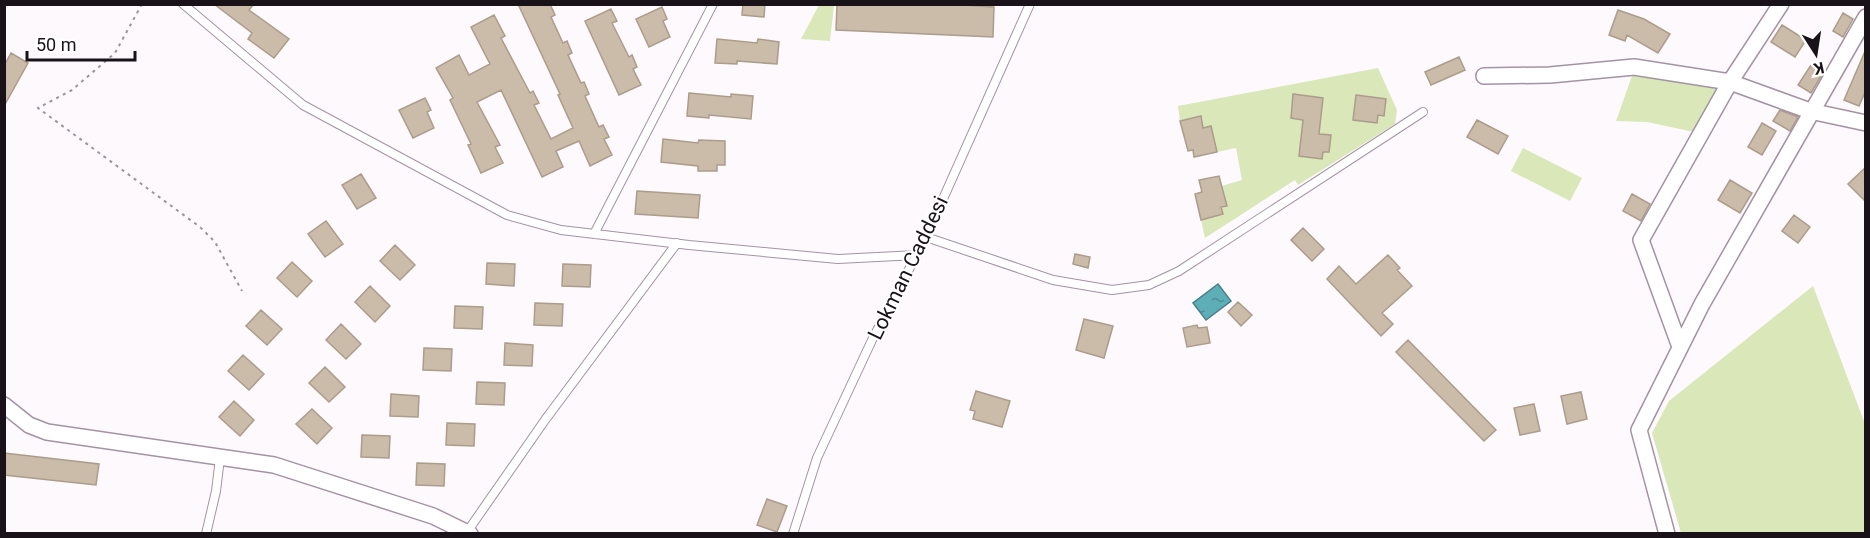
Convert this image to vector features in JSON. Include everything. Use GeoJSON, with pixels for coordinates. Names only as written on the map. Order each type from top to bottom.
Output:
{"type":"FeatureCollection","features":[{"type":"Feature","properties":{"kind":"street"},"geometry":{"type":"LineString","coordinates":[[1680,347],[1641,240],[1730,82],[1781,4]]}},
{"type":"Feature","properties":{"kind":"street"},"geometry":{"type":"LineString","coordinates":[[1666,534],[1639,430],[1702,304],[1810,111],[1866,17]]}},
{"type":"Feature","properties":{"kind":"street"},"geometry":{"type":"LineString","coordinates":[[1484,76],[1550,75],[1634,67],[1730,82],[1810,111],[1866,123]]}},
{"type":"Feature","properties":{"kind":"street"},"geometry":{"type":"LineString","coordinates":[[4,405],[28,425],[47,432],[274,465],[433,516],[468,533]]}},
{"type":"Feature","properties":{"kind":"lane"},"geometry":{"type":"LineString","coordinates":[[183,4],[303,105],[507,215],[561,230],[838,259],[917,255]]}},
{"type":"Feature","properties":{"kind":"lane"},"geometry":{"type":"LineString","coordinates":[[594,234],[713,4]]}},
{"type":"Feature","properties":{"kind":"lane","name":"Lokman Caddesi"},"geometry":{"type":"LineString","coordinates":[[793,534],[817,458],[872,340],[926,237],[1030,4]]}},
{"type":"Feature","properties":{"kind":"lane"},"geometry":{"type":"LineString","coordinates":[[926,237],[1053,280],[1112,290],[1149,285],[1179,271],[1423,112]]}},
{"type":"Feature","properties":{"kind":"lane"},"geometry":{"type":"LineString","coordinates":[[468,533],[545,420],[677,243]]}},
{"type":"Feature","properties":{"kind":"lane"},"geometry":{"type":"LineString","coordinates":[[206,534],[216,491],[220,458]]}},
{"type":"Feature","properties":{"kind":"path"},"geometry":{"type":"LineString","coordinates":[[141,4],[115,53],[72,90],[38,108],[200,227],[215,242],[242,291]]}},
{"type":"Feature","properties":{"kind":"green space"},"geometry":{"type":"Polygon","coordinates":[[[819,5],[834,5],[830,41],[801,39],[819,5]]]}},
{"type":"Feature","properties":{"kind":"green space"},"geometry":{"type":"Polygon","coordinates":[[[1378,68],[1397,110],[1395,124],[1298,185],[1295,180],[1205,238],[1201,220],[1223,214],[1221,207],[1226,206],[1222,186],[1242,180],[1236,148],[1217,152],[1203,128],[1200,116],[1180,121],[1178,106],[1378,68]]]}},
{"type":"Feature","properties":{"kind":"green space"},"geometry":{"type":"Polygon","coordinates":[[[1632,76],[1667,79],[1716,89],[1694,132],[1647,122],[1616,121],[1632,76]]]}},
{"type":"Feature","properties":{"kind":"green space"},"geometry":{"type":"Polygon","coordinates":[[[1523,148],[1582,178],[1570,201],[1511,171],[1523,148]]]}},
{"type":"Feature","properties":{"kind":"green space"},"geometry":{"type":"Polygon","coordinates":[[[1813,286],[1865,424],[1865,533],[1681,533],[1652,433],[1669,401],[1813,286]]]}},
{"type":"Feature","properties":{"kind":"water"},"geometry":{"type":"Polygon","coordinates":[[[1218,284],[1231,301],[1206,320],[1193,303],[1218,284]]]}},
{"type":"Feature","properties":{"kind":"building"},"geometry":{"type":"Polygon","coordinates":[[[214,4],[254,4],[249,10],[289,39],[274,58],[248,39],[252,33],[214,4]]]}},
{"type":"Feature","properties":{"kind":"building"},"geometry":{"type":"Polygon","coordinates":[[[518,4],[550,4],[555,15],[551,17],[563,43],[567,41],[572,53],[568,55],[581,83],[584,82],[589,94],[585,96],[599,127],[603,125],[609,137],[604,139],[612,155],[590,166],[579,141],[556,151],[563,167],[542,177],[501,90],[477,102],[500,145],[495,147],[503,163],[481,173],[468,145],[471,144],[450,100],[453,98],[436,68],[459,55],[469,75],[490,64],[471,27],[494,15],[505,36],[501,38],[530,93],[533,91],[539,103],[534,105],[551,139],[573,128],[558,95],[560,94],[518,4]]]}},
{"type":"Feature","properties":{"kind":"building"},"geometry":{"type":"Polygon","coordinates":[[[743,4],[765,4],[764,17],[742,15],[743,4]]]}},
{"type":"Feature","properties":{"kind":"building"},"geometry":{"type":"Polygon","coordinates":[[[837,4],[949,4],[994,7],[993,37],[836,30],[837,4]]]}},
{"type":"Feature","properties":{"kind":"building"},"geometry":{"type":"Polygon","coordinates":[[[662,7],[667,19],[663,21],[670,37],[649,47],[636,19],[662,7]]]}},
{"type":"Feature","properties":{"kind":"building"},"geometry":{"type":"Polygon","coordinates":[[[611,9],[617,21],[612,23],[629,57],[632,55],[637,67],[633,69],[641,85],[619,95],[585,21],[611,9]]]}},
{"type":"Feature","properties":{"kind":"building"},"geometry":{"type":"Polygon","coordinates":[[[1618,10],[1644,19],[1670,34],[1658,53],[1627,35],[1625,41],[1609,35],[1618,10]]]}},
{"type":"Feature","properties":{"kind":"building"},"geometry":{"type":"Polygon","coordinates":[[[1843,13],[1853,19],[1843,37],[1833,31],[1843,13]]]}},
{"type":"Feature","properties":{"kind":"building"},"geometry":{"type":"Polygon","coordinates":[[[1782,25],[1806,40],[1795,57],[1771,42],[1782,25]]]}},
{"type":"Feature","properties":{"kind":"building"},"geometry":{"type":"Polygon","coordinates":[[[717,39],[757,43],[758,39],[779,42],[777,64],[737,61],[737,64],[715,63],[717,39]]]}},
{"type":"Feature","properties":{"kind":"building"},"geometry":{"type":"Polygon","coordinates":[[[1866,49],[1866,90],[1859,106],[1844,100],[1866,49]]]}},
{"type":"Feature","properties":{"kind":"building"},"geometry":{"type":"Polygon","coordinates":[[[11,53],[28,63],[4,106],[4,66],[11,53]]]}},
{"type":"Feature","properties":{"kind":"building"},"geometry":{"type":"Polygon","coordinates":[[[1459,57],[1465,70],[1431,85],[1425,72],[1459,57]]]}},
{"type":"Feature","properties":{"kind":"building"},"geometry":{"type":"Polygon","coordinates":[[[1811,65],[1823,73],[1811,93],[1798,85],[1811,65]]]}},
{"type":"Feature","properties":{"kind":"building"},"geometry":{"type":"Polygon","coordinates":[[[689,93],[731,97],[731,94],[753,96],[751,119],[709,115],[709,118],[687,116],[689,93]]]}},
{"type":"Feature","properties":{"kind":"building"},"geometry":{"type":"Polygon","coordinates":[[[1293,94],[1323,98],[1319,134],[1331,135],[1329,152],[1323,152],[1322,159],[1299,156],[1303,120],[1291,118],[1293,94]]]}},
{"type":"Feature","properties":{"kind":"building"},"geometry":{"type":"Polygon","coordinates":[[[1356,95],[1386,99],[1384,116],[1378,115],[1377,123],[1353,120],[1356,95]]]}},
{"type":"Feature","properties":{"kind":"building"},"geometry":{"type":"Polygon","coordinates":[[[425,98],[431,110],[427,112],[434,128],[413,138],[399,110],[425,98]]]}},
{"type":"Feature","properties":{"kind":"building"},"geometry":{"type":"Polygon","coordinates":[[[1780,110],[1798,117],[1790,131],[1773,121],[1780,110]]]}},
{"type":"Feature","properties":{"kind":"building"},"geometry":{"type":"Polygon","coordinates":[[[1201,116],[1203,128],[1211,126],[1217,152],[1194,157],[1193,150],[1188,151],[1180,121],[1201,116]]]}},
{"type":"Feature","properties":{"kind":"building"},"geometry":{"type":"Polygon","coordinates":[[[1477,120],[1508,136],[1498,154],[1467,137],[1477,120]]]}},
{"type":"Feature","properties":{"kind":"building"},"geometry":{"type":"Polygon","coordinates":[[[1762,123],[1776,131],[1762,155],[1748,147],[1762,123]]]}},
{"type":"Feature","properties":{"kind":"building"},"geometry":{"type":"Polygon","coordinates":[[[663,139],[698,143],[699,140],[725,141],[725,165],[717,165],[717,171],[698,171],[698,166],[661,162],[663,139]]]}},
{"type":"Feature","properties":{"kind":"building"},"geometry":{"type":"Polygon","coordinates":[[[1866,167],[1866,202],[1848,184],[1866,167]]]}},
{"type":"Feature","properties":{"kind":"building"},"geometry":{"type":"Polygon","coordinates":[[[361,174],[376,198],[357,209],[342,185],[361,174]]]}},
{"type":"Feature","properties":{"kind":"building"},"geometry":{"type":"Polygon","coordinates":[[[1219,176],[1227,206],[1221,207],[1223,214],[1201,220],[1195,194],[1202,192],[1199,180],[1219,176]]]}},
{"type":"Feature","properties":{"kind":"building"},"geometry":{"type":"Polygon","coordinates":[[[1730,180],[1752,193],[1740,213],[1718,200],[1730,180]]]}},
{"type":"Feature","properties":{"kind":"building"},"geometry":{"type":"Polygon","coordinates":[[[637,191],[700,195],[698,218],[635,214],[637,191]]]}},
{"type":"Feature","properties":{"kind":"building"},"geometry":{"type":"Polygon","coordinates":[[[1632,194],[1650,204],[1641,221],[1623,211],[1632,194]]]}},
{"type":"Feature","properties":{"kind":"building"},"geometry":{"type":"Polygon","coordinates":[[[1794,215],[1810,227],[1798,243],[1782,231],[1794,215]]]}},
{"type":"Feature","properties":{"kind":"building"},"geometry":{"type":"Polygon","coordinates":[[[326,221],[343,244],[325,257],[308,234],[326,221]]]}},
{"type":"Feature","properties":{"kind":"building"},"geometry":{"type":"Polygon","coordinates":[[[1303,228],[1324,249],[1312,261],[1291,240],[1303,228]]]}},
{"type":"Feature","properties":{"kind":"building"},"geometry":{"type":"Polygon","coordinates":[[[395,245],[415,265],[400,280],[380,261],[395,245]]]}},
{"type":"Feature","properties":{"kind":"building"},"geometry":{"type":"Polygon","coordinates":[[[1075,254],[1090,257],[1088,268],[1073,264],[1075,254]]]}},
{"type":"Feature","properties":{"kind":"building"},"geometry":{"type":"Polygon","coordinates":[[[1388,255],[1400,268],[1397,270],[1412,286],[1382,313],[1393,324],[1381,336],[1327,279],[1339,266],[1356,284],[1388,255]]]}},
{"type":"Feature","properties":{"kind":"building"},"geometry":{"type":"Polygon","coordinates":[[[292,262],[312,281],[297,297],[277,278],[292,262]]]}},
{"type":"Feature","properties":{"kind":"building"},"geometry":{"type":"Polygon","coordinates":[[[487,263],[515,264],[514,286],[486,284],[487,263]]]}},
{"type":"Feature","properties":{"kind":"building"},"geometry":{"type":"Polygon","coordinates":[[[563,264],[591,265],[590,287],[562,286],[563,264]]]}},
{"type":"Feature","properties":{"kind":"building"},"geometry":{"type":"Polygon","coordinates":[[[370,286],[390,306],[375,322],[355,302],[370,286]]]}},
{"type":"Feature","properties":{"kind":"building"},"geometry":{"type":"Polygon","coordinates":[[[1238,302],[1252,315],[1241,326],[1228,312],[1238,302]]]}},
{"type":"Feature","properties":{"kind":"building"},"geometry":{"type":"Polygon","coordinates":[[[535,303],[563,304],[562,326],[534,325],[535,303]]]}},
{"type":"Feature","properties":{"kind":"building"},"geometry":{"type":"Polygon","coordinates":[[[455,306],[483,307],[482,329],[454,328],[455,306]]]}},
{"type":"Feature","properties":{"kind":"building"},"geometry":{"type":"Polygon","coordinates":[[[261,310],[282,329],[267,345],[246,326],[261,310]]]}},
{"type":"Feature","properties":{"kind":"building"},"geometry":{"type":"Polygon","coordinates":[[[1084,319],[1113,326],[1104,358],[1076,350],[1084,319]]]}},
{"type":"Feature","properties":{"kind":"building"},"geometry":{"type":"Polygon","coordinates":[[[341,324],[361,344],[346,359],[326,340],[341,324]]]}},
{"type":"Feature","properties":{"kind":"building"},"geometry":{"type":"Polygon","coordinates":[[[1197,325],[1198,328],[1207,327],[1210,343],[1187,347],[1183,328],[1197,325]]]}},
{"type":"Feature","properties":{"kind":"building"},"geometry":{"type":"Polygon","coordinates":[[[1408,340],[1496,430],[1484,441],[1396,352],[1408,340]]]}},
{"type":"Feature","properties":{"kind":"building"},"geometry":{"type":"Polygon","coordinates":[[[505,343],[533,345],[532,366],[504,365],[505,343]]]}},
{"type":"Feature","properties":{"kind":"building"},"geometry":{"type":"Polygon","coordinates":[[[424,348],[452,349],[451,371],[423,370],[424,348]]]}},
{"type":"Feature","properties":{"kind":"building"},"geometry":{"type":"Polygon","coordinates":[[[243,355],[264,374],[249,390],[228,371],[243,355]]]}},
{"type":"Feature","properties":{"kind":"building"},"geometry":{"type":"Polygon","coordinates":[[[325,367],[345,387],[329,402],[309,383],[325,367]]]}},
{"type":"Feature","properties":{"kind":"building"},"geometry":{"type":"Polygon","coordinates":[[[477,382],[505,383],[504,405],[476,404],[477,382]]]}},
{"type":"Feature","properties":{"kind":"building"},"geometry":{"type":"Polygon","coordinates":[[[976,391],[1010,401],[1002,427],[973,419],[975,411],[970,410],[976,391]]]}},
{"type":"Feature","properties":{"kind":"building"},"geometry":{"type":"Polygon","coordinates":[[[1581,392],[1587,419],[1567,424],[1561,396],[1581,392]]]}},
{"type":"Feature","properties":{"kind":"building"},"geometry":{"type":"Polygon","coordinates":[[[391,394],[419,396],[418,417],[390,416],[391,394]]]}},
{"type":"Feature","properties":{"kind":"building"},"geometry":{"type":"Polygon","coordinates":[[[234,401],[254,420],[240,436],[219,417],[234,401]]]}},
{"type":"Feature","properties":{"kind":"building"},"geometry":{"type":"Polygon","coordinates":[[[1534,404],[1540,431],[1520,435],[1514,408],[1534,404]]]}},
{"type":"Feature","properties":{"kind":"building"},"geometry":{"type":"Polygon","coordinates":[[[312,409],[332,428],[317,444],[296,424],[312,409]]]}},
{"type":"Feature","properties":{"kind":"building"},"geometry":{"type":"Polygon","coordinates":[[[447,423],[475,424],[474,446],[446,445],[447,423]]]}},
{"type":"Feature","properties":{"kind":"building"},"geometry":{"type":"Polygon","coordinates":[[[362,435],[390,436],[389,458],[361,457],[362,435]]]}},
{"type":"Feature","properties":{"kind":"building"},"geometry":{"type":"Polygon","coordinates":[[[4,453],[99,464],[96,485],[4,475],[4,453]]]}},
{"type":"Feature","properties":{"kind":"building"},"geometry":{"type":"Polygon","coordinates":[[[417,463],[445,464],[444,486],[416,485],[417,463]]]}},
{"type":"Feature","properties":{"kind":"building"},"geometry":{"type":"Polygon","coordinates":[[[767,499],[787,506],[777,532],[757,525],[767,499]]]}}]}
